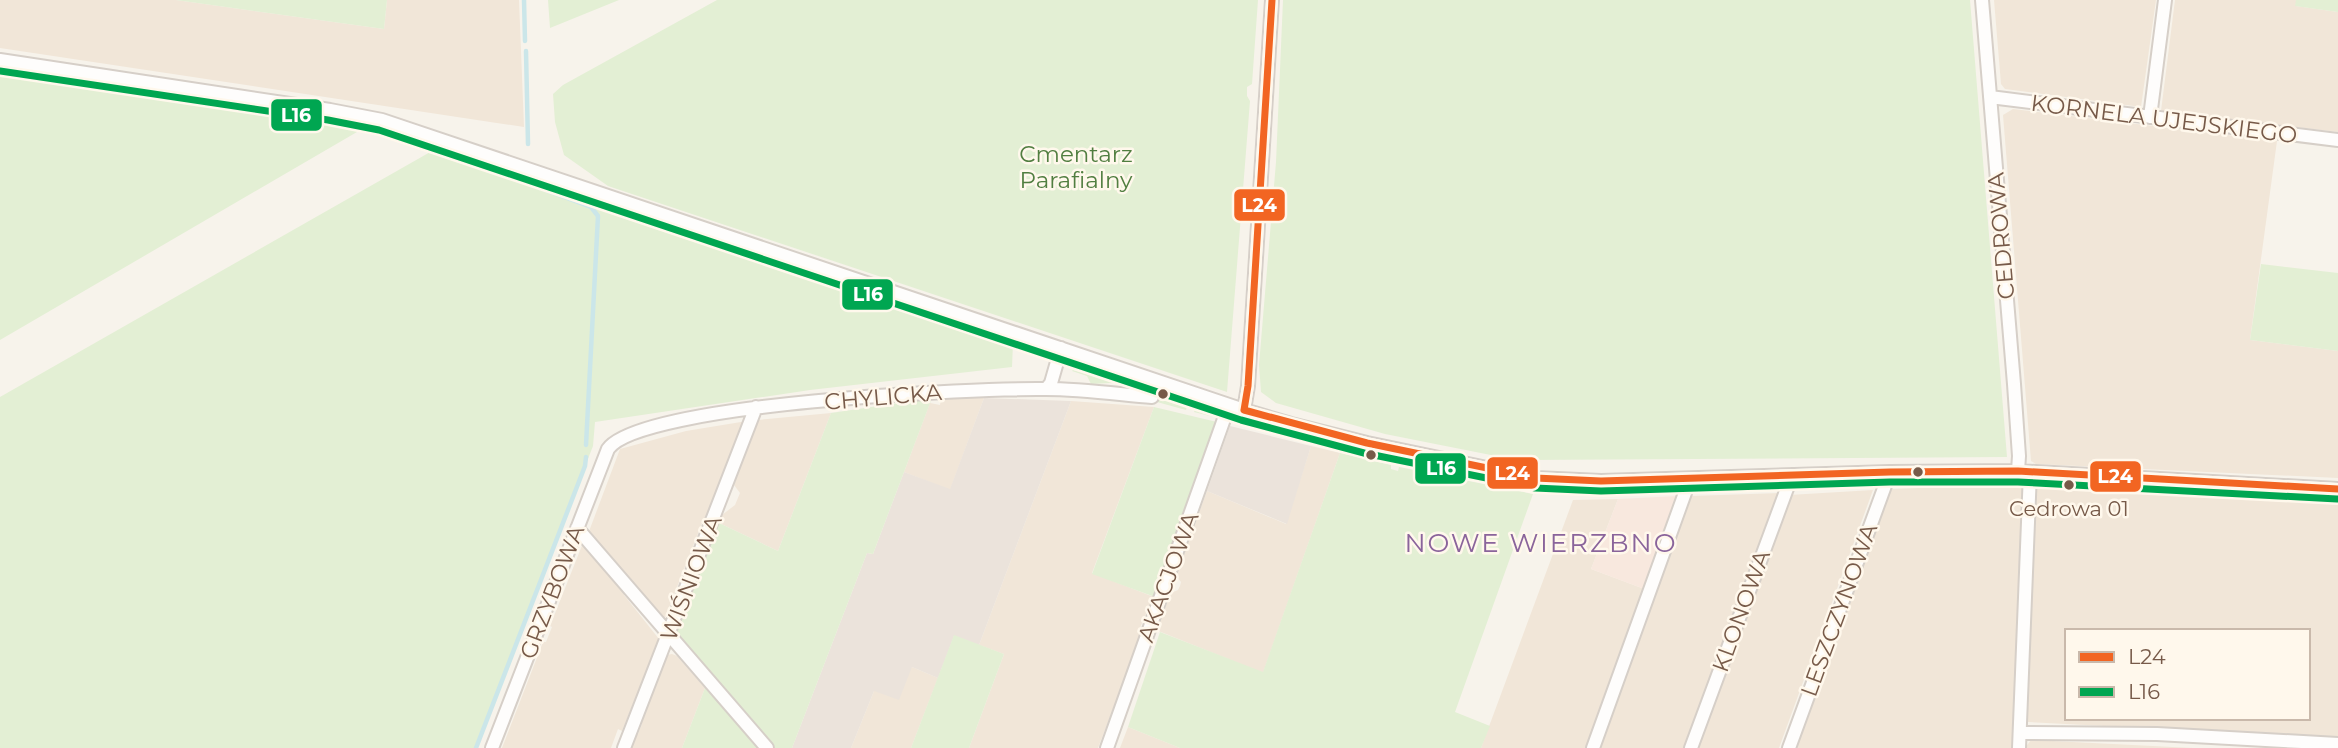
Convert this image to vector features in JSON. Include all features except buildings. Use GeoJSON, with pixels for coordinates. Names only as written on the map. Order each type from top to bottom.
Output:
{"type":"FeatureCollection","features":[{"type":"Feature","properties":{"kind":"street"},"geometry":{"type":"LineString","coordinates":[[1244,410],[1248,386],[1272,0]]}},
{"type":"Feature","properties":{"kind":"street","name":"CEDROWA"},"geometry":{"type":"LineString","coordinates":[[1982,0],[2019,456],[2024,472],[2019,748]]}},
{"type":"Feature","properties":{"kind":"street"},"geometry":{"type":"LineString","coordinates":[[2150,117],[2165,0]]}},
{"type":"Feature","properties":{"kind":"street"},"geometry":{"type":"LineString","coordinates":[[0,60],[382,120],[1244,410],[1367,443],[1516,475],[1601,481],[1890,472],[2024,472],[2338,489]]}},
{"type":"Feature","properties":{"kind":"street","name":"KORNELA UJEJSKIEGO"},"geometry":{"type":"LineString","coordinates":[[1990,97],[2338,141]]}},
{"type":"Feature","properties":{"kind":"street"},"geometry":{"type":"LineString","coordinates":[[1046,389],[1051,383],[1061,348]]}},
{"type":"Feature","properties":{"kind":"street","name":"CHYLICKA"},"geometry":{"type":"LineString","coordinates":[[618,439],[661,425],[756,407],[930,392],[1046,389],[1152,397]]}},
{"type":"Feature","properties":{"kind":"street","name":"AKACJOWA"},"geometry":{"type":"LineString","coordinates":[[1107,748],[1229,405]]}},
{"type":"Feature","properties":{"kind":"street","name":"WIŚNIOWA"},"geometry":{"type":"LineString","coordinates":[[624,748],[756,407]]}},
{"type":"Feature","properties":{"kind":"street","name":"GRZYBOWA"},"geometry":{"type":"LineString","coordinates":[[492,748],[608,449],[618,439]]}},
{"type":"Feature","properties":{"kind":"street","name":"LESZCZYNOWA"},"geometry":{"type":"LineString","coordinates":[[1789,748],[1890,472]]}},
{"type":"Feature","properties":{"kind":"street","name":"KLONOWA"},"geometry":{"type":"LineString","coordinates":[[1691,748],[1792,475]]}},
{"type":"Feature","properties":{"kind":"street"},"geometry":{"type":"LineString","coordinates":[[1593,748],[1690,479]]}},
{"type":"Feature","properties":{"kind":"street"},"geometry":{"type":"LineString","coordinates":[[577,528],[766,748]]}},
{"type":"Feature","properties":{"kind":"street"},"geometry":{"type":"LineString","coordinates":[[2020,733],[2157,734],[2338,744]]}},
{"type":"Feature","properties":{"kind":"shaded area"},"geometry":{"type":"Polygon","coordinates":[[[0,0],[176,0],[384,29],[387,0],[519,0],[524,127],[0,48],[0,0]]]}},
{"type":"Feature","properties":{"kind":"shaded area"},"geometry":{"type":"Polygon","coordinates":[[[1994,0],[2156,0],[2141,107],[2005,89],[2001,84],[1994,0]]]}},
{"type":"Feature","properties":{"kind":"shaded area"},"geometry":{"type":"Polygon","coordinates":[[[2175,0],[2296,0],[2296,6],[2338,12],[2338,132],[2161,111],[2175,0]]]}},
{"type":"Feature","properties":{"kind":"shaded area"},"geometry":{"type":"Polygon","coordinates":[[[2013,109],[2277,141],[2250,340],[2338,351],[2338,478],[2036,464],[2031,461],[2003,115],[2013,109]]]}},
{"type":"Feature","properties":{"kind":"shaded area"},"geometry":{"type":"Polygon","coordinates":[[[941,398],[984,398],[950,490],[904,472],[930,403],[940,405],[941,398]]]}},
{"type":"Feature","properties":{"kind":"shaded area"},"geometry":{"type":"Polygon","coordinates":[[[984,398],[1071,401],[979,645],[954,636],[938,678],[912,667],[899,700],[874,691],[851,748],[792,748],[867,553],[873,554],[904,472],[950,489],[984,398]]]}},
{"type":"Feature","properties":{"kind":"shaded area"},"geometry":{"type":"Polygon","coordinates":[[[1071,401],[1154,407],[1092,573],[1154,597],[1140,628],[1142,633],[1098,748],[969,748],[1004,654],[979,645],[1071,401]]]}},
{"type":"Feature","properties":{"kind":"shaded area"},"geometry":{"type":"Polygon","coordinates":[[[831,413],[778,551],[719,523],[722,515],[735,505],[740,493],[734,485],[758,420],[831,413]]]}},
{"type":"Feature","properties":{"kind":"shaded area"},"geometry":{"type":"Polygon","coordinates":[[[747,421],[717,499],[709,510],[709,520],[704,518],[663,623],[588,534],[620,449],[686,431],[747,421]]]}},
{"type":"Feature","properties":{"kind":"shaded area"},"geometry":{"type":"Polygon","coordinates":[[[1230,426],[1311,446],[1287,524],[1207,491],[1230,426]]]}},
{"type":"Feature","properties":{"kind":"shaded area"},"geometry":{"type":"Polygon","coordinates":[[[1311,446],[1340,453],[1263,673],[1156,630],[1171,593],[1180,586],[1181,582],[1176,576],[1207,491],[1286,524],[1311,446]]]}},
{"type":"Feature","properties":{"kind":"shaded area"},"geometry":{"type":"Polygon","coordinates":[[[2032,482],[2338,498],[2338,738],[2028,722],[2023,717],[2026,660],[2029,658],[2030,645],[2025,638],[2032,482]]]}},
{"type":"Feature","properties":{"kind":"shaded area"},"geometry":{"type":"Polygon","coordinates":[[[2026,484],[2014,748],[1796,748],[1891,489],[2026,484]]]}},
{"type":"Feature","properties":{"kind":"shaded area"},"geometry":{"type":"Polygon","coordinates":[[[1873,490],[1779,748],[1697,748],[1789,495],[1873,490]]]}},
{"type":"Feature","properties":{"kind":"shaded area"},"geometry":{"type":"Polygon","coordinates":[[[1780,493],[1687,748],[1598,748],[1691,496],[1780,493]]]}},
{"type":"Feature","properties":{"kind":"shaded area"},"geometry":{"type":"Polygon","coordinates":[[[1678,496],[1647,590],[1591,569],[1618,499],[1678,496]]]}},
{"type":"Feature","properties":{"kind":"shaded area"},"geometry":{"type":"Polygon","coordinates":[[[1618,499],[1591,569],[1647,590],[1589,748],[1481,748],[1573,500],[1618,499]]]}},
{"type":"Feature","properties":{"kind":"shaded area"},"geometry":{"type":"Polygon","coordinates":[[[583,543],[626,590],[624,595],[659,639],[622,731],[618,729],[611,748],[502,748],[543,642],[546,642],[552,627],[550,626],[583,543]]]}},
{"type":"Feature","properties":{"kind":"shaded area"},"geometry":{"type":"Polygon","coordinates":[[[667,655],[677,656],[705,688],[682,748],[630,748],[642,724],[641,720],[667,655]]]}},
{"type":"Feature","properties":{"kind":"shaded area"},"geometry":{"type":"Polygon","coordinates":[[[912,667],[938,678],[911,748],[851,748],[874,691],[912,667]]]}},
{"type":"Feature","properties":{"kind":"shaded area"},"geometry":{"type":"Polygon","coordinates":[[[1128,727],[1180,748],[1120,748],[1128,727]]]}},
{"type":"Feature","properties":{"kind":"shaded area"},"geometry":{"type":"Polygon","coordinates":[[[2031,740],[2193,748],[2025,748],[2031,740]]]}},
{"type":"Feature","properties":{"kind":"green space"},"geometry":{"type":"Polygon","coordinates":[[[176,0],[387,0],[384,29],[176,0]]]}},
{"type":"Feature","properties":{"kind":"green space"},"geometry":{"type":"Polygon","coordinates":[[[548,0],[619,0],[550,28],[548,0]]]}},
{"type":"Feature","properties":{"kind":"green space","name":"Cmentarz Parafialny"},"geometry":{"type":"Polygon","coordinates":[[[717,0],[1258,0],[1252,84],[1247,87],[1250,101],[1227,392],[608,186],[564,155],[555,122],[553,94],[563,85],[717,0]]]}},
{"type":"Feature","properties":{"kind":"green space"},"geometry":{"type":"Polygon","coordinates":[[[1283,0],[1970,0],[2007,457],[1516,460],[1385,434],[1276,403],[1261,392],[1259,365],[1276,162],[1283,0]]]}},
{"type":"Feature","properties":{"kind":"green space"},"geometry":{"type":"Polygon","coordinates":[[[2296,0],[2338,0],[2338,12],[2295,6],[2296,0]]]}},
{"type":"Feature","properties":{"kind":"green space"},"geometry":{"type":"Polygon","coordinates":[[[0,70],[369,125],[0,340],[0,70]]]}},
{"type":"Feature","properties":{"kind":"green space"},"geometry":{"type":"Polygon","coordinates":[[[439,147],[536,181],[540,186],[1013,343],[1012,367],[810,390],[595,422],[593,446],[475,748],[0,748],[0,397],[439,147]]]}},
{"type":"Feature","properties":{"kind":"green space"},"geometry":{"type":"Polygon","coordinates":[[[2261,264],[2338,273],[2338,351],[2250,340],[2261,264]]]}},
{"type":"Feature","properties":{"kind":"green space"},"geometry":{"type":"Polygon","coordinates":[[[1073,370],[1104,379],[1107,370],[1189,399],[1186,410],[1157,402],[1156,392],[1130,391],[1129,382],[1091,384],[1087,376],[1073,370]]]}},
{"type":"Feature","properties":{"kind":"green space"},"geometry":{"type":"Polygon","coordinates":[[[932,398],[873,554],[867,553],[792,748],[775,748],[676,634],[719,523],[778,551],[831,413],[932,398]]]}},
{"type":"Feature","properties":{"kind":"green space"},"geometry":{"type":"Polygon","coordinates":[[[1198,402],[1218,409],[1218,418],[1194,412],[1198,402]]]}},
{"type":"Feature","properties":{"kind":"green space"},"geometry":{"type":"Polygon","coordinates":[[[1154,407],[1217,422],[1155,597],[1092,574],[1154,407]]]}},
{"type":"Feature","properties":{"kind":"green space"},"geometry":{"type":"Polygon","coordinates":[[[1340,453],[1391,465],[1391,469],[1398,471],[1399,467],[1533,494],[1455,712],[1490,726],[1481,748],[1180,748],[1128,727],[1160,632],[1263,672],[1340,453]]]}},
{"type":"Feature","properties":{"kind":"green space"},"geometry":{"type":"Polygon","coordinates":[[[954,635],[1004,654],[969,748],[911,748],[954,635]]]}},
{"type":"Feature","properties":{"kind":"green space"},"geometry":{"type":"Polygon","coordinates":[[[705,688],[760,748],[682,748],[705,688]]]}},
{"type":"Feature","properties":{"kind":"waterway"},"geometry":{"type":"LineString","coordinates":[[524,0],[525,41]]}},
{"type":"Feature","properties":{"kind":"waterway"},"geometry":{"type":"LineString","coordinates":[[526,51],[528,144]]}},
{"type":"Feature","properties":{"kind":"waterway"},"geometry":{"type":"LineString","coordinates":[[531,180],[535,186],[591,207],[598,216],[586,445]]}},
{"type":"Feature","properties":{"kind":"waterway"},"geometry":{"type":"LineString","coordinates":[[476,748],[585,466],[586,457]]}},
{"type":"Feature","properties":{"kind":"transit line","name":"L24"},"geometry":{"type":"LineString","coordinates":[[1244,410],[1248,386],[1272,0]]}},
{"type":"Feature","properties":{"kind":"transit line","name":"L16"},"geometry":{"type":"LineString","coordinates":[[0,71],[379,130],[1241,420],[1364,453],[1535,488],[1601,491],[1890,482],[2018,482],[2337,499]]}},
{"type":"Feature","properties":{"kind":"transit line","name":"L24"},"geometry":{"type":"LineString","coordinates":[[1244,410],[1367,443],[1535,478],[1601,481],[2018,471],[2338,489]]}},
{"type":"Feature","properties":{"kind":"place","name":"Cedrowa 01"},"geometry":{"type":"Point","coordinates":[2069,485]}},
{"type":"Feature","properties":{"kind":"district","name":"NOWE WIERZBNO"},"geometry":{"type":"Point","coordinates":[1541,543]}}]}
